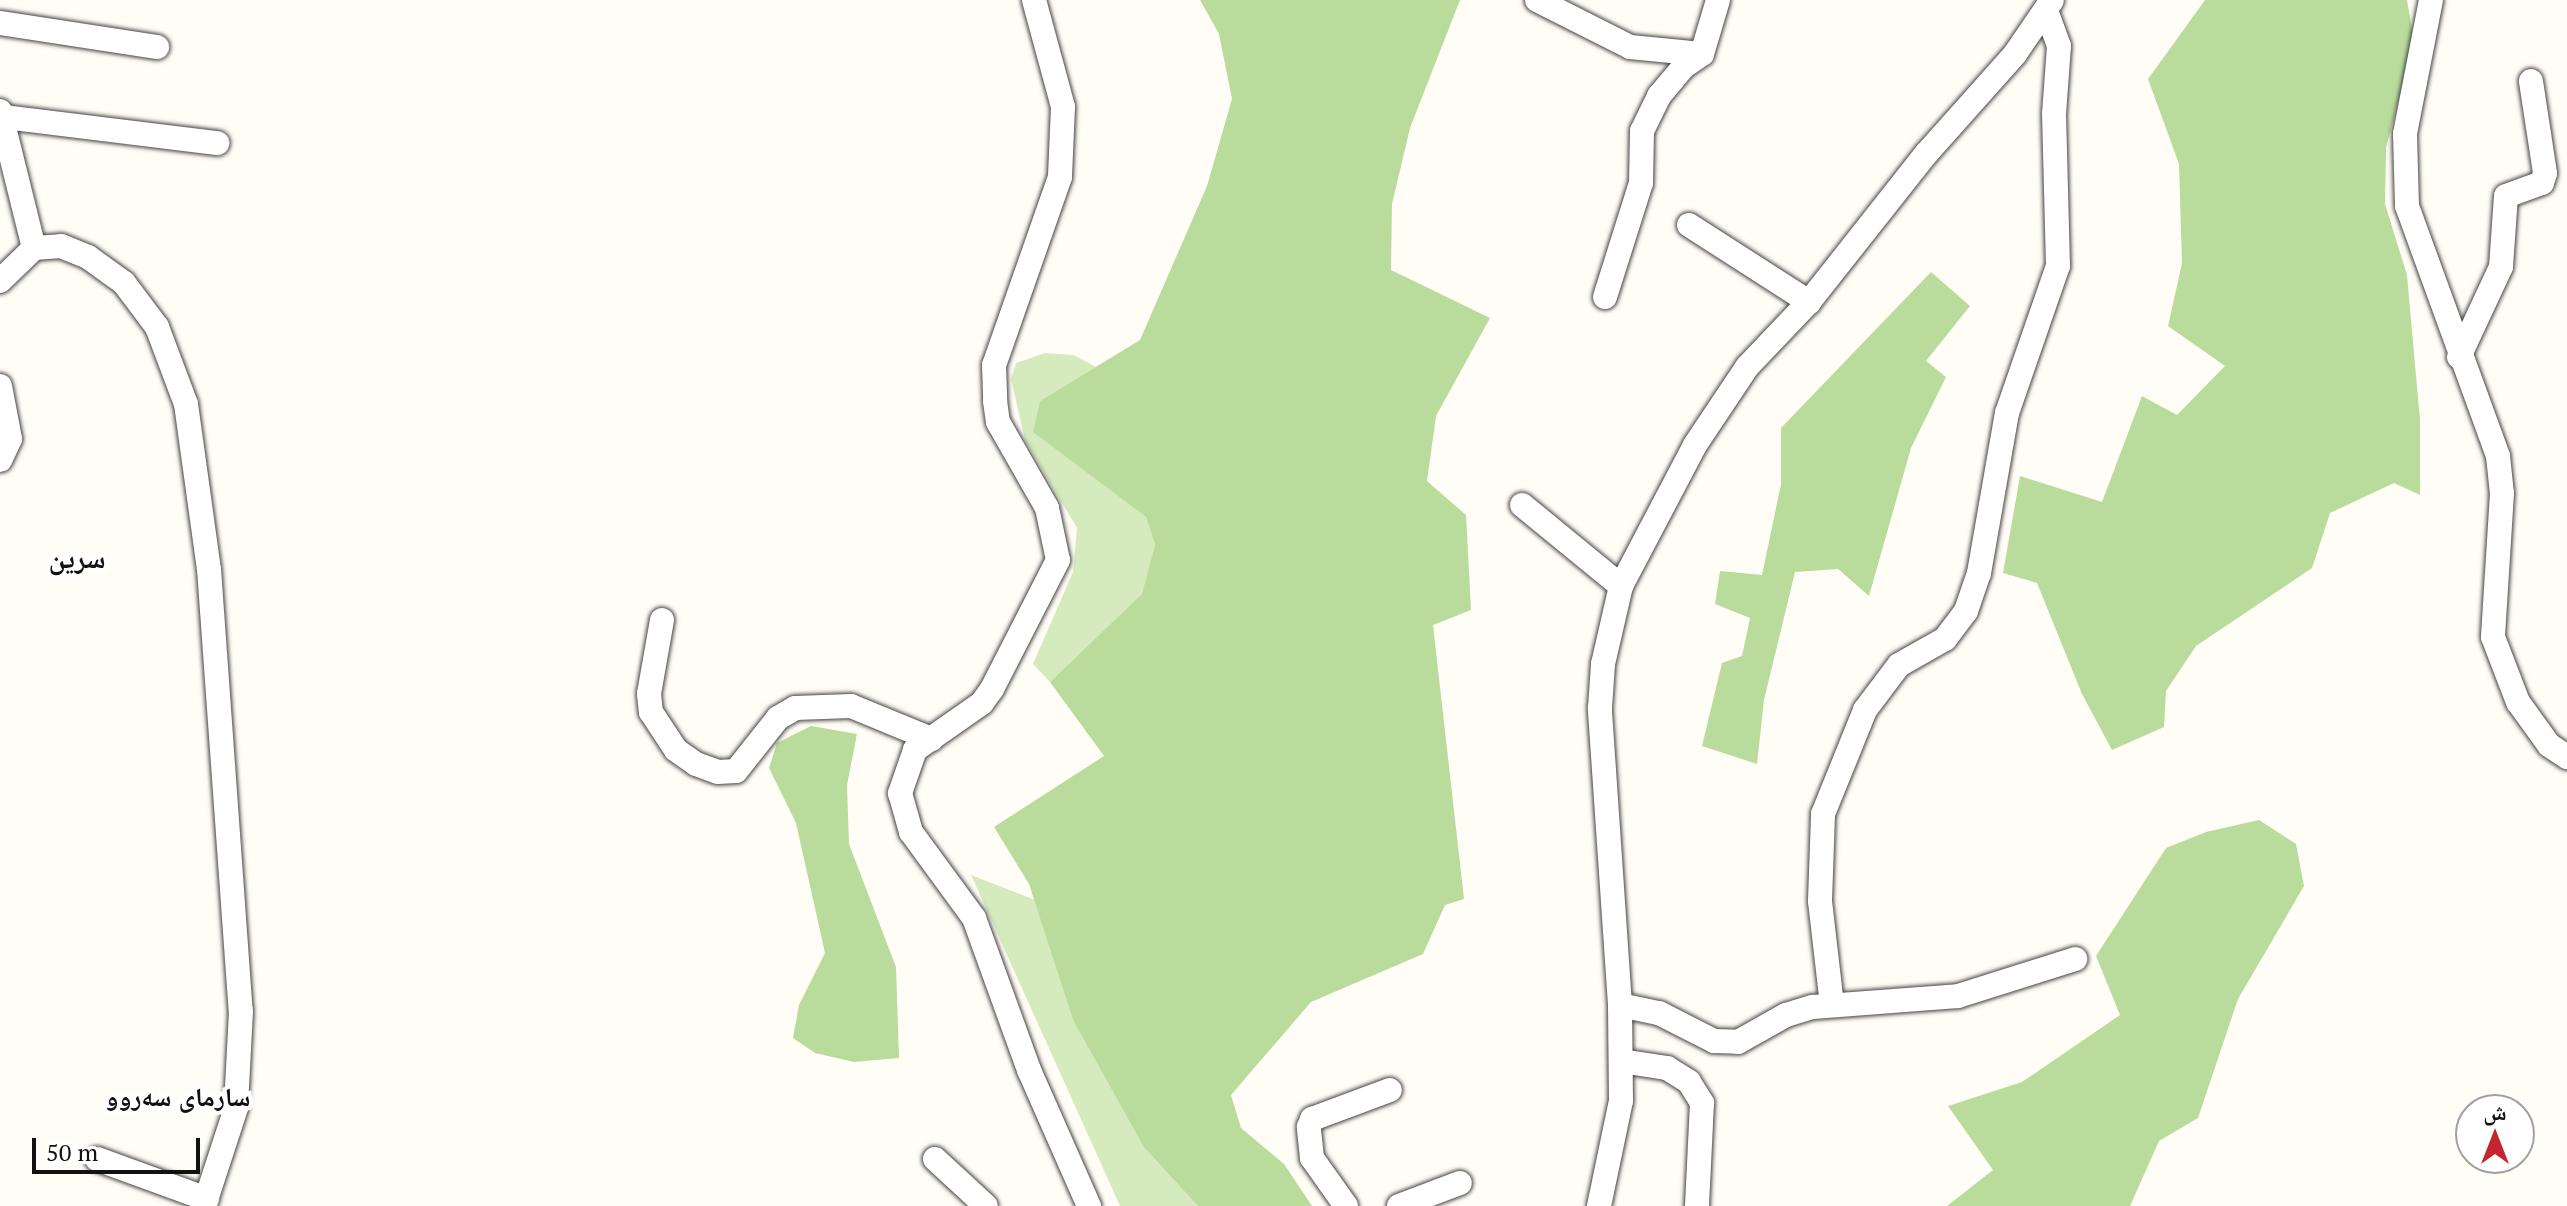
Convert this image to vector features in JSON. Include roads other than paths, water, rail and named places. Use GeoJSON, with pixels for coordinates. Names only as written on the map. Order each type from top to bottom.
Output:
{"type":"FeatureCollection","features":[{"type":"Feature","properties":{"kind":"street"},"geometry":{"type":"LineString","coordinates":[[1034,0],[1063,107],[1060,177],[994,365],[995,401],[998,422],[1047,508],[1058,560],[992,689],[982,703],[915,750],[900,793],[911,832],[974,918],[1029,1070],[1089,1206]]}},
{"type":"Feature","properties":{"kind":"street"},"geometry":{"type":"LineString","coordinates":[[1537,0],[1630,47],[1702,54]]}},
{"type":"Feature","properties":{"kind":"street"},"geometry":{"type":"LineString","coordinates":[[1605,297],[1641,183],[1642,131],[1650,110],[1683,67],[1702,54],[1718,0]]}},
{"type":"Feature","properties":{"kind":"street"},"geometry":{"type":"LineString","coordinates":[[2431,0],[2405,134],[2407,206],[2459,357],[2498,456],[2502,493],[2493,637],[2518,702],[2549,745],[2567,757]]}},
{"type":"Feature","properties":{"kind":"street"},"geometry":{"type":"LineString","coordinates":[[1599,1206],[1621,1101],[1620,1005],[1600,708],[1603,664],[1621,586],[1703,432],[1747,367],[1809,302],[2049,5]]}},
{"type":"Feature","properties":{"kind":"street"},"geometry":{"type":"LineString","coordinates":[[1832,1005],[1820,901],[1823,814],[1865,710],[1899,665],[1945,639],[1966,611],[1979,573],[2007,413],[2058,266],[2054,114],[2059,46],[2049,5]]}},
{"type":"Feature","properties":{"kind":"street"},"geometry":{"type":"LineString","coordinates":[[0,23],[157,47]]}},
{"type":"Feature","properties":{"kind":"street"},"geometry":{"type":"LineString","coordinates":[[2459,357],[2501,267],[2506,196],[2542,183],[2545,173],[2531,81]]}},
{"type":"Feature","properties":{"kind":"street"},"geometry":{"type":"LineString","coordinates":[[34,248],[3,114],[217,143]]}},
{"type":"Feature","properties":{"kind":"street"},"geometry":{"type":"LineString","coordinates":[[1689,225],[1809,302]]}},
{"type":"Feature","properties":{"kind":"street"},"geometry":{"type":"LineString","coordinates":[[0,281],[34,248],[61,246],[124,283],[157,327],[186,404],[209,569],[241,1011],[236,1108],[205,1202],[97,1159]]}},
{"type":"Feature","properties":{"kind":"street"},"geometry":{"type":"LineString","coordinates":[[0,386],[10,439],[0,460]]}},
{"type":"Feature","properties":{"kind":"street"},"geometry":{"type":"LineString","coordinates":[[1522,505],[1621,586]]}},
{"type":"Feature","properties":{"kind":"street"},"geometry":{"type":"LineString","coordinates":[[662,620],[649,694],[651,712],[676,750],[696,764],[718,772],[736,771],[778,718],[795,708],[851,706],[931,739]]}},
{"type":"Feature","properties":{"kind":"street"},"geometry":{"type":"LineString","coordinates":[[1620,1005],[1659,1013],[1714,1041],[1738,1042],[1786,1015],[1832,1005],[1868,1007],[1958,996],[2075,959]]}},
{"type":"Feature","properties":{"kind":"street"},"geometry":{"type":"LineString","coordinates":[[1621,1061],[1667,1068],[1689,1082],[1702,1103],[1697,1206]]}},
{"type":"Feature","properties":{"kind":"street"},"geometry":{"type":"LineString","coordinates":[[1346,1206],[1312,1158],[1309,1127],[1312,1119],[1390,1090]]}},
{"type":"Feature","properties":{"kind":"street"},"geometry":{"type":"LineString","coordinates":[[935,1159],[986,1206]]}},
{"type":"Feature","properties":{"kind":"street"},"geometry":{"type":"LineString","coordinates":[[1399,1206],[1460,1183]]}},
{"type":"Feature","properties":{"kind":"district","name":"سرين"},"geometry":{"type":"Point","coordinates":[77,558]}},
{"type":"Feature","properties":{"kind":"district","name":"سارمای سەروو"},"geometry":{"type":"Point","coordinates":[178,1097]}}]}
